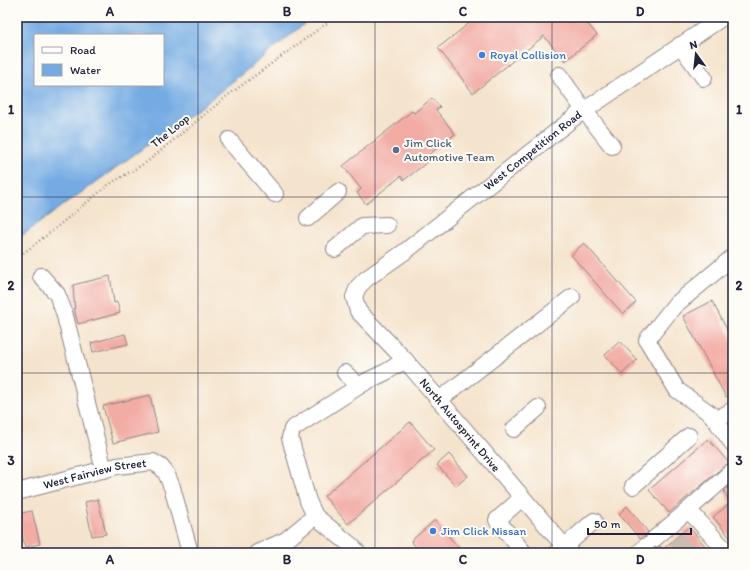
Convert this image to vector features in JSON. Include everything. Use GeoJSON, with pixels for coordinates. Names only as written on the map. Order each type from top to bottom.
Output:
{"type":"FeatureCollection","features":[{"type":"Feature","properties":{"kind":"street","name":"West Competition Road"},"geometry":{"type":"LineString","coordinates":[[354,297],[358,287],[366,279],[408,250],[584,110],[723,17]]}},
{"type":"Feature","properties":{"kind":"street"},"geometry":{"type":"LineString","coordinates":[[680,45],[704,78]]}},
{"type":"Feature","properties":{"kind":"street"},"geometry":{"type":"LineString","coordinates":[[559,75],[612,146]]}},
{"type":"Feature","properties":{"kind":"street"},"geometry":{"type":"LineString","coordinates":[[230,140],[275,194]]}},
{"type":"Feature","properties":{"kind":"street"},"geometry":{"type":"LineString","coordinates":[[308,218],[338,192]]}},
{"type":"Feature","properties":{"kind":"street"},"geometry":{"type":"LineString","coordinates":[[335,249],[362,226],[387,225]]}},
{"type":"Feature","properties":{"kind":"street"},"geometry":{"type":"LineString","coordinates":[[733,257],[674,306],[647,340],[677,390],[711,414],[733,444]]}},
{"type":"Feature","properties":{"kind":"street"},"geometry":{"type":"LineString","coordinates":[[41,276],[57,294],[64,312],[104,470]]}},
{"type":"Feature","properties":{"kind":"street","name":"North Autosprint Drive"},"geometry":{"type":"LineString","coordinates":[[354,297],[358,311],[405,360],[522,498],[564,551]]}},
{"type":"Feature","properties":{"kind":"street"},"geometry":{"type":"LineString","coordinates":[[439,400],[572,297]]}},
{"type":"Feature","properties":{"kind":"street"},"geometry":{"type":"LineString","coordinates":[[358,553],[353,547],[315,516],[308,501],[290,438],[292,429],[367,381],[386,372],[405,360]]}},
{"type":"Feature","properties":{"kind":"street"},"geometry":{"type":"LineString","coordinates":[[345,373],[359,386]]}},
{"type":"Feature","properties":{"kind":"street"},"geometry":{"type":"LineString","coordinates":[[514,429],[538,408]]}},
{"type":"Feature","properties":{"kind":"street"},"geometry":{"type":"LineString","coordinates":[[716,420],[733,410]]}},
{"type":"Feature","properties":{"kind":"street"},"geometry":{"type":"LineString","coordinates":[[633,486],[689,436]]}},
{"type":"Feature","properties":{"kind":"street","name":"West Fairview Street"},"geometry":{"type":"LineString","coordinates":[[17,492],[117,466],[153,462],[161,467],[166,473],[172,487],[189,549]]}},
{"type":"Feature","properties":{"kind":"street"},"geometry":{"type":"LineString","coordinates":[[646,546],[672,533],[733,471]]}},
{"type":"Feature","properties":{"kind":"street"},"geometry":{"type":"LineString","coordinates":[[522,498],[497,520],[524,553]]}},
{"type":"Feature","properties":{"kind":"street"},"geometry":{"type":"LineString","coordinates":[[690,513],[728,553]]}},
{"type":"Feature","properties":{"kind":"street"},"geometry":{"type":"LineString","coordinates":[[257,553],[286,540],[315,516]]}},
{"type":"Feature","properties":{"kind":"street"},"geometry":{"type":"LineString","coordinates":[[564,551],[594,521]]}},
{"type":"Feature","properties":{"kind":"path","name":"The Loop"},"geometry":{"type":"LineString","coordinates":[[17,258],[108,185],[147,162],[227,96],[334,17]]}},
{"type":"Feature","properties":{"kind":"water"},"geometry":{"type":"Polygon","coordinates":[[[17,17],[313,17],[207,102],[17,239],[17,17]]]}},
{"type":"Feature","properties":{"kind":"building","name":"Royal Collision"},"geometry":{"type":"Polygon","coordinates":[[[477,17],[582,17],[597,35],[565,61],[544,36],[473,93],[438,48],[477,17]]]}},
{"type":"Feature","properties":{"kind":"building","name":"Jim Click Automotive Team"},"geometry":{"type":"Polygon","coordinates":[[[432,98],[440,107],[436,110],[455,134],[426,157],[429,161],[404,180],[401,176],[366,204],[357,193],[361,189],[343,166],[412,111],[414,113],[432,98]]]}},
{"type":"Feature","properties":{"kind":"building"},"geometry":{"type":"Polygon","coordinates":[[[584,243],[636,302],[623,314],[571,255],[584,243]]]}},
{"type":"Feature","properties":{"kind":"building"},"geometry":{"type":"Polygon","coordinates":[[[110,276],[114,303],[117,302],[120,313],[78,324],[75,313],[73,285],[110,276]]]}},
{"type":"Feature","properties":{"kind":"building"},"geometry":{"type":"Polygon","coordinates":[[[712,301],[733,341],[733,393],[726,397],[683,316],[712,301]]]}},
{"type":"Feature","properties":{"kind":"building"},"geometry":{"type":"Polygon","coordinates":[[[125,334],[128,344],[93,352],[91,343],[125,334]]]}},
{"type":"Feature","properties":{"kind":"building"},"geometry":{"type":"Polygon","coordinates":[[[620,341],[637,360],[622,374],[605,355],[620,341]]]}},
{"type":"Feature","properties":{"kind":"building"},"geometry":{"type":"Polygon","coordinates":[[[150,395],[158,432],[113,443],[103,406],[150,395]]]}},
{"type":"Feature","properties":{"kind":"building"},"geometry":{"type":"Polygon","coordinates":[[[410,422],[434,450],[348,524],[324,496],[410,422]]]}},
{"type":"Feature","properties":{"kind":"building"},"geometry":{"type":"Polygon","coordinates":[[[708,439],[729,463],[669,513],[649,490],[708,439]]]}},
{"type":"Feature","properties":{"kind":"building"},"geometry":{"type":"Polygon","coordinates":[[[449,454],[468,476],[456,486],[437,465],[449,454]]]}},
{"type":"Feature","properties":{"kind":"building"},"geometry":{"type":"Polygon","coordinates":[[[733,483],[733,541],[713,517],[730,503],[724,491],[733,483]]]}},
{"type":"Feature","properties":{"kind":"building"},"geometry":{"type":"Polygon","coordinates":[[[98,499],[106,534],[92,536],[85,502],[98,499]]]}},
{"type":"Feature","properties":{"kind":"building"},"geometry":{"type":"Polygon","coordinates":[[[627,506],[648,532],[645,537],[640,539],[619,514],[627,506]]]}},
{"type":"Feature","properties":{"kind":"building"},"geometry":{"type":"Polygon","coordinates":[[[32,511],[40,544],[25,547],[17,514],[32,511]]]}},
{"type":"Feature","properties":{"kind":"building","name":"Jim Click Nissan"},"geometry":{"type":"Polygon","coordinates":[[[435,520],[463,553],[421,553],[411,541],[435,520]]]}},
{"type":"Feature","properties":{"kind":"building"},"geometry":{"type":"Polygon","coordinates":[[[689,527],[711,553],[652,553],[655,548],[660,546],[663,549],[689,527]]]}},
{"type":"Feature","properties":{"kind":"tunnel"},"geometry":{"type":"LineString","coordinates":[[676,538],[689,553]]}},
{"type":"Feature","properties":{"kind":"place","name":"Royal Collision"},"geometry":{"type":"Point","coordinates":[482,55]}},
{"type":"Feature","properties":{"kind":"place","name":"Jim Click Automotive Team"},"geometry":{"type":"Point","coordinates":[396,150]}},
{"type":"Feature","properties":{"kind":"place","name":"Jim Click Nissan"},"geometry":{"type":"Point","coordinates":[433,531]}}]}
